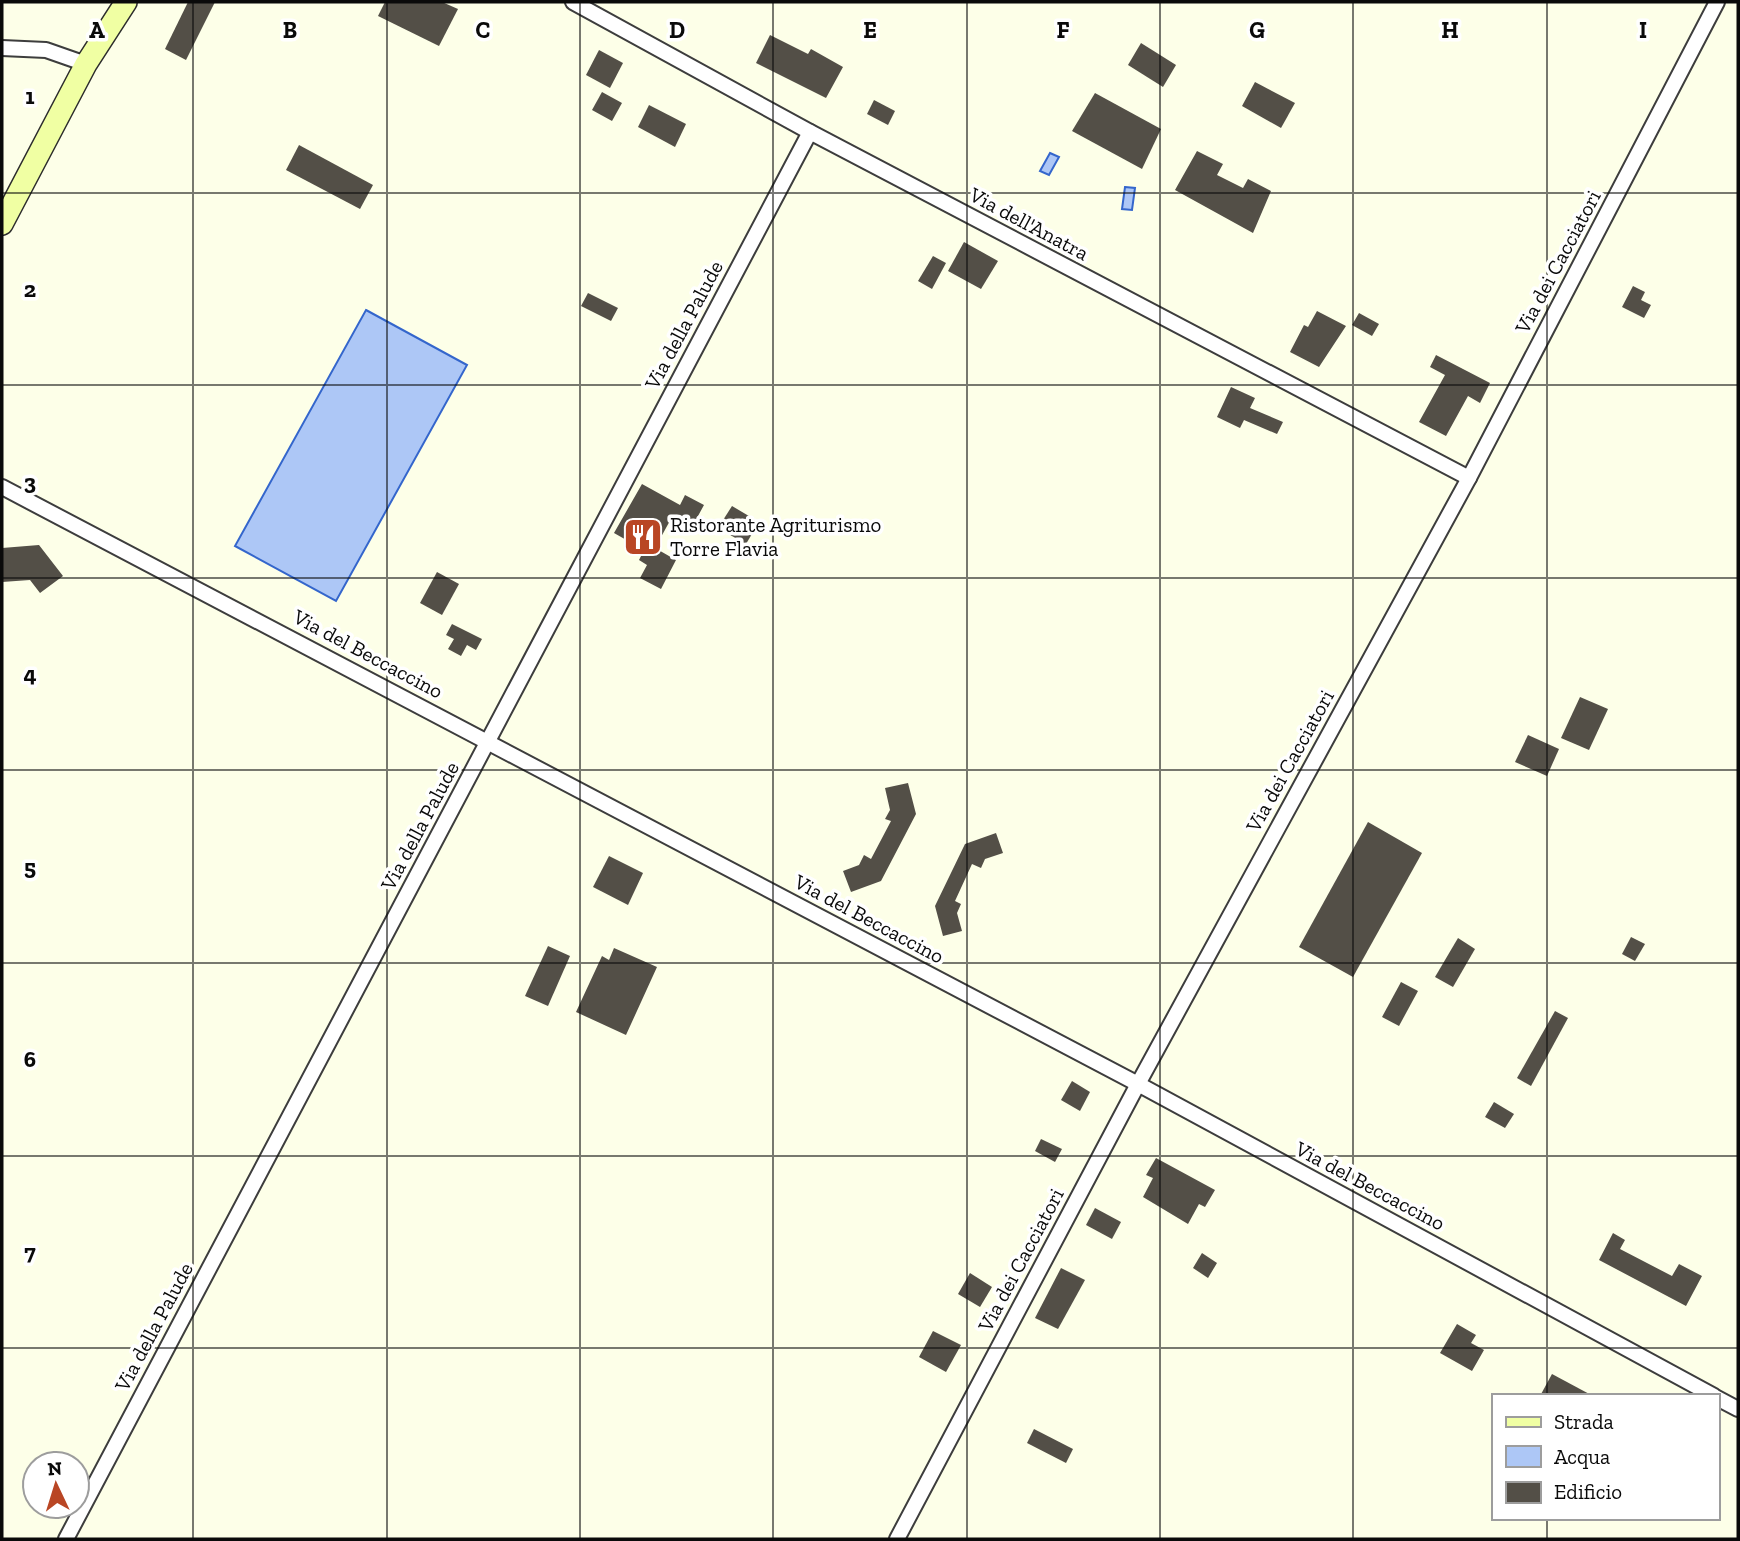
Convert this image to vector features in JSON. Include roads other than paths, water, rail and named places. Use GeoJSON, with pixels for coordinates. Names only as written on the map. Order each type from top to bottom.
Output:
{"type":"FeatureCollection","features":[{"type":"Feature","properties":{"kind":"street"},"geometry":{"type":"LineString","coordinates":[[2,224],[86,64],[126,2]]}},
{"type":"Feature","properties":{"kind":"street","name":"Via dell'Anatra"},"geometry":{"type":"LineString","coordinates":[[573,2],[810,132],[1469,478]]}},
{"type":"Feature","properties":{"kind":"street","name":"Via dei Cacciatori"},"geometry":{"type":"LineString","coordinates":[[897,1539],[1138,1084],[1469,478],[1717,2]]}},
{"type":"Feature","properties":{"kind":"street"},"geometry":{"type":"LineString","coordinates":[[2,48],[46,50],[86,64]]}},
{"type":"Feature","properties":{"kind":"street","name":"Via della Palude"},"geometry":{"type":"LineString","coordinates":[[66,1539],[810,132]]}},
{"type":"Feature","properties":{"kind":"street","name":"Via del Beccaccino"},"geometry":{"type":"LineString","coordinates":[[2,486],[1138,1084],[1709,1394]]}},
{"type":"Feature","properties":{"kind":"street","name":"Via del Beccaccino"},"geometry":{"type":"LineString","coordinates":[[1719,1399],[1738,1409]]}},
{"type":"Feature","properties":{"kind":"water"},"geometry":{"type":"Polygon","coordinates":[[[1050,153],[1059,157],[1049,175],[1040,171],[1050,153]]]}},
{"type":"Feature","properties":{"kind":"water"},"geometry":{"type":"Polygon","coordinates":[[[1125,187],[1135,188],[1132,210],[1122,209],[1125,187]]]}},
{"type":"Feature","properties":{"kind":"water"},"geometry":{"type":"Polygon","coordinates":[[[366,310],[467,365],[336,601],[235,546],[366,310]]]}},
{"type":"Feature","properties":{"kind":"place","name":"Ristorante Agriturismo Torre Flavia"},"geometry":{"type":"Point","coordinates":[643,537]}}]}
